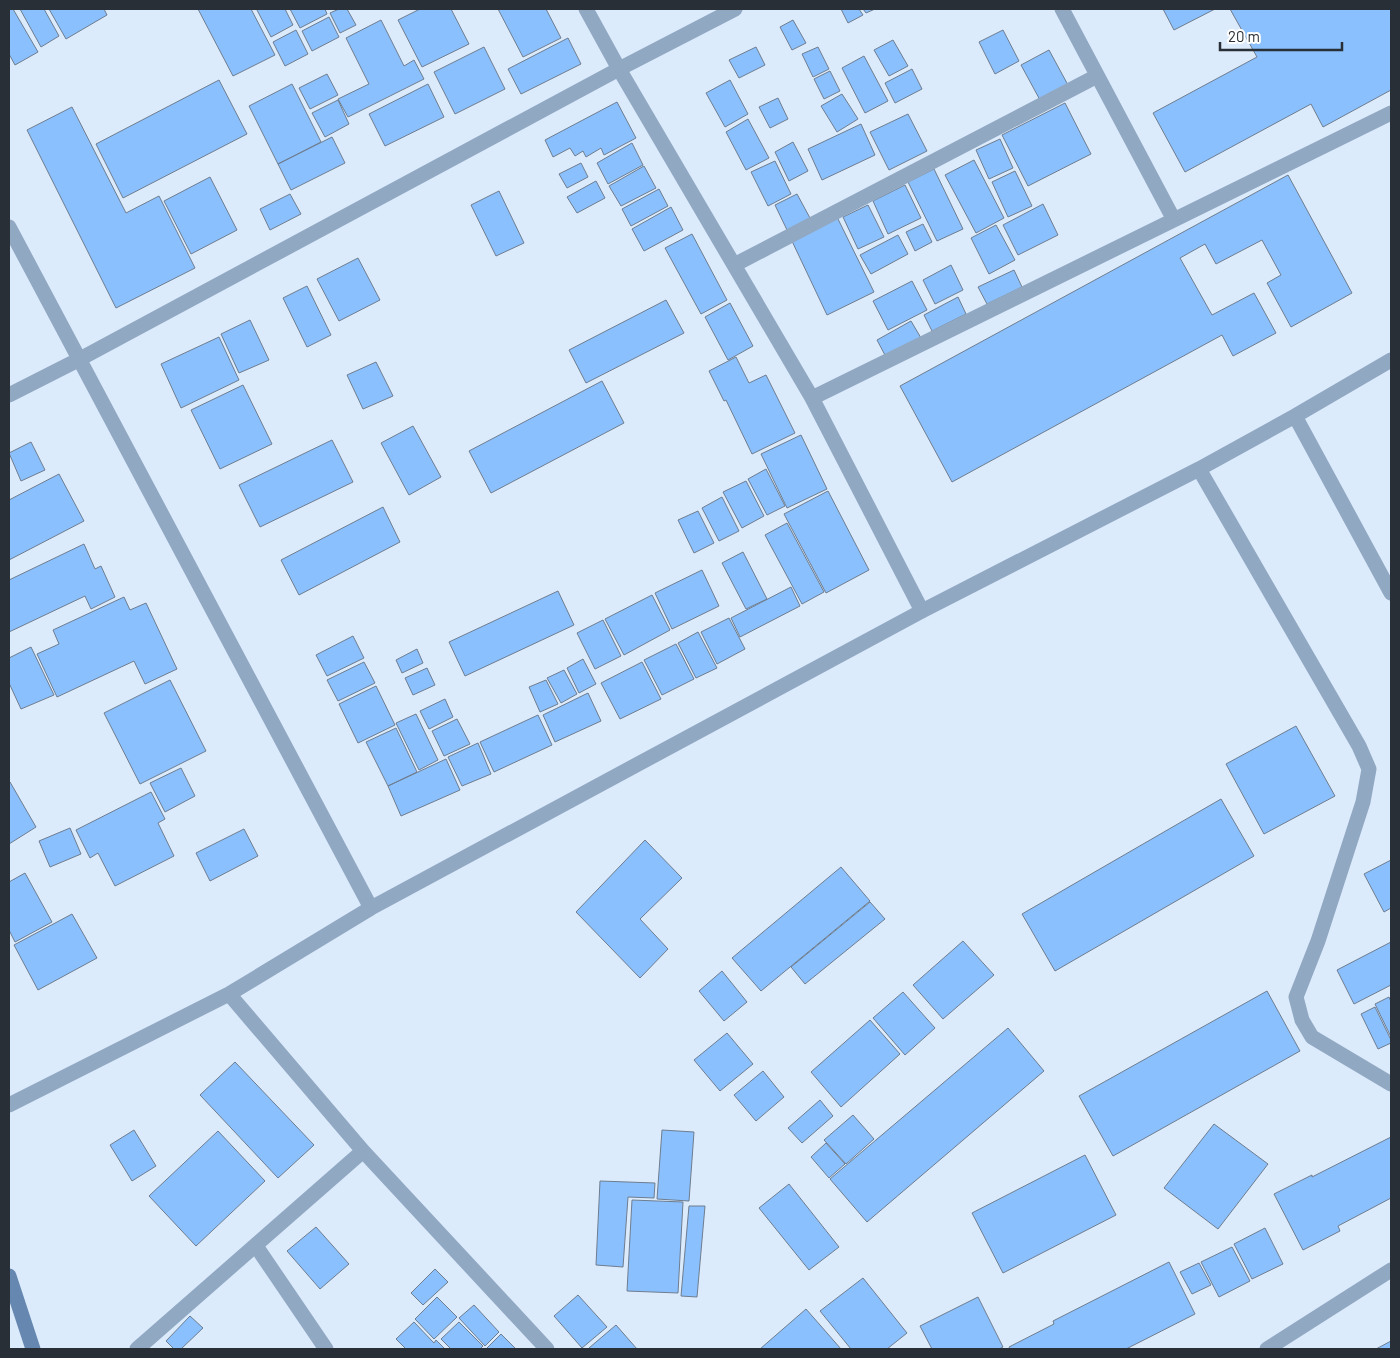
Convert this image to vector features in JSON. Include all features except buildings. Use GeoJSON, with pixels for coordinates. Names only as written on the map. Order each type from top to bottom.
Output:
{"type":"FeatureCollection","features":[{"type":"Feature","properties":{"kind":"street"},"geometry":{"type":"LineString","coordinates":[[586,9],[812,398],[922,610]]}},
{"type":"Feature","properties":{"kind":"street"},"geometry":{"type":"LineString","coordinates":[[9,395],[78,360],[619,68],[735,9]]}},
{"type":"Feature","properties":{"kind":"street"},"geometry":{"type":"LineString","coordinates":[[1062,9],[1174,220]]}},
{"type":"Feature","properties":{"kind":"street"},"geometry":{"type":"LineString","coordinates":[[734,265],[1098,76]]}},
{"type":"Feature","properties":{"kind":"street"},"geometry":{"type":"LineString","coordinates":[[812,398],[1391,113]]}},
{"type":"Feature","properties":{"kind":"street"},"geometry":{"type":"LineString","coordinates":[[9,227],[370,908]]}},
{"type":"Feature","properties":{"kind":"street"},"geometry":{"type":"LineString","coordinates":[[9,1105],[229,994],[370,908],[922,610],[1199,469],[1391,360]]}},
{"type":"Feature","properties":{"kind":"street"},"geometry":{"type":"LineString","coordinates":[[1295,416],[1391,593]]}},
{"type":"Feature","properties":{"kind":"street"},"geometry":{"type":"LineString","coordinates":[[1199,469],[1359,746],[1369,769],[1363,802],[1318,941],[1296,997],[1302,1020],[1312,1037],[1391,1084]]}},
{"type":"Feature","properties":{"kind":"street"},"geometry":{"type":"LineString","coordinates":[[229,994],[363,1151],[547,1349]]}},
{"type":"Feature","properties":{"kind":"street"},"geometry":{"type":"LineString","coordinates":[[137,1349],[363,1151]]}},
{"type":"Feature","properties":{"kind":"street"},"geometry":{"type":"LineString","coordinates":[[256,1246],[326,1349]]}},
{"type":"Feature","properties":{"kind":"street"},"geometry":{"type":"LineString","coordinates":[[1267,1349],[1391,1270]]}},
{"type":"Feature","properties":{"kind":"street"},"geometry":{"type":"LineString","coordinates":[[9,1276],[33,1349]]}}]}
